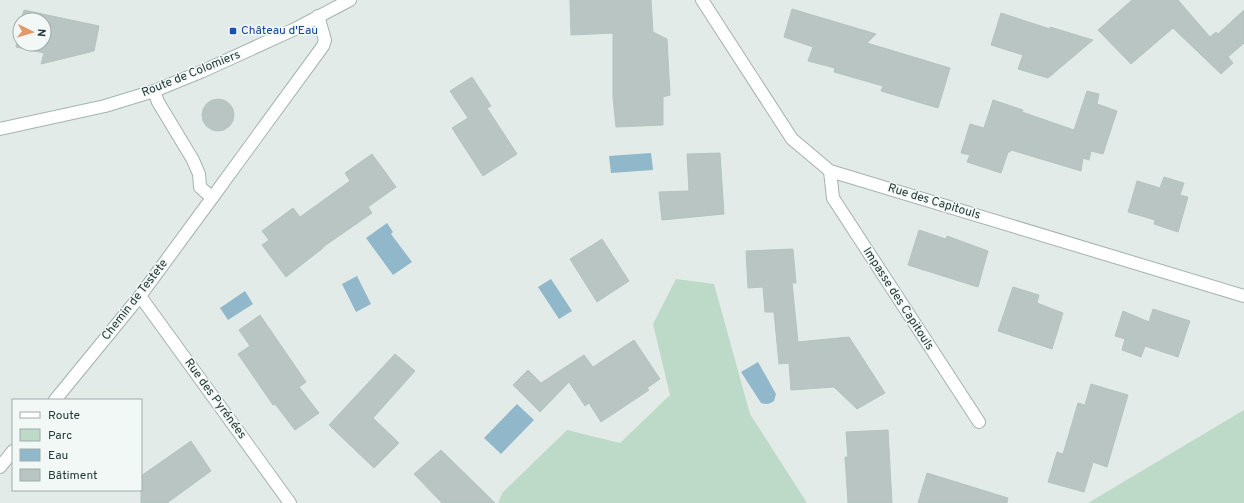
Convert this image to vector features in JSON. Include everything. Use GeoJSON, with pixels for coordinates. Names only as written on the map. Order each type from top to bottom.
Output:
{"type":"FeatureCollection","features":[{"type":"Feature","properties":{"kind":"street","name":"Route de Colomiers"},"geometry":{"type":"LineString","coordinates":[[0,129],[105,106],[154,91],[203,71],[295,29],[350,0]]}},
{"type":"Feature","properties":{"kind":"street","name":"Rue des Capitouls"},"geometry":{"type":"LineString","coordinates":[[702,0],[792,139],[830,171],[1244,296]]}},
{"type":"Feature","properties":{"kind":"street","name":"Chemin de Testete"},"geometry":{"type":"LineString","coordinates":[[56,399],[140,296],[322,46],[324,40],[318,16]]}},
{"type":"Feature","properties":{"kind":"street"},"geometry":{"type":"LineString","coordinates":[[154,91],[158,102],[193,160],[199,174],[200,188],[212,198]]}},
{"type":"Feature","properties":{"kind":"street","name":"Impasse des Capitouls"},"geometry":{"type":"LineString","coordinates":[[830,171],[833,198],[979,422]]}},
{"type":"Feature","properties":{"kind":"street","name":"Rue des Pyrénées"},"geometry":{"type":"LineString","coordinates":[[140,296],[290,503]]}},
{"type":"Feature","properties":{"kind":"street"},"geometry":{"type":"LineString","coordinates":[[0,467],[12,452]]}},
{"type":"Feature","properties":{"kind":"green space"},"geometry":{"type":"Polygon","coordinates":[[[676,279],[714,284],[750,414],[807,503],[498,503],[503,492],[567,430],[620,443],[670,395],[653,324],[676,279]]]}},
{"type":"Feature","properties":{"kind":"green space"},"geometry":{"type":"Polygon","coordinates":[[[1244,410],[1244,503],[1088,503],[1244,410]]]}},
{"type":"Feature","properties":{"kind":"water"},"geometry":{"type":"Polygon","coordinates":[[[651,153],[653,170],[611,173],[609,156],[651,153]]]}},
{"type":"Feature","properties":{"kind":"water"},"geometry":{"type":"Polygon","coordinates":[[[387,223],[393,232],[391,234],[412,262],[393,275],[366,238],[387,223]]]}},
{"type":"Feature","properties":{"kind":"water"},"geometry":{"type":"Polygon","coordinates":[[[357,276],[371,304],[356,312],[342,284],[357,276]]]}},
{"type":"Feature","properties":{"kind":"water"},"geometry":{"type":"Polygon","coordinates":[[[551,279],[572,311],[559,319],[538,287],[551,279]]]}},
{"type":"Feature","properties":{"kind":"water"},"geometry":{"type":"Polygon","coordinates":[[[245,291],[253,304],[228,320],[220,308],[245,291]]]}},
{"type":"Feature","properties":{"kind":"water"},"geometry":{"type":"Polygon","coordinates":[[[758,362],[776,394],[774,401],[765,404],[761,403],[741,372],[758,362]]]}},
{"type":"Feature","properties":{"kind":"water"},"geometry":{"type":"Polygon","coordinates":[[[517,404],[534,420],[501,454],[484,438],[517,404]]]}},
{"type":"Feature","properties":{"kind":"building"},"geometry":{"type":"Polygon","coordinates":[[[570,0],[651,0],[653,32],[667,39],[670,95],[663,97],[663,125],[616,127],[613,97],[613,33],[571,35],[570,0]]]}},
{"type":"Feature","properties":{"kind":"building"},"geometry":{"type":"Polygon","coordinates":[[[1132,0],[1178,0],[1210,37],[1216,32],[1218,34],[1244,10],[1244,43],[1228,57],[1233,63],[1221,74],[1173,28],[1131,64],[1098,30],[1132,0]]]}},
{"type":"Feature","properties":{"kind":"building"},"geometry":{"type":"Polygon","coordinates":[[[792,9],[876,34],[867,43],[950,68],[938,108],[881,91],[883,86],[834,72],[835,68],[808,61],[813,47],[784,37],[792,9]]]}},
{"type":"Feature","properties":{"kind":"building"},"geometry":{"type":"Polygon","coordinates":[[[1001,13],[1050,29],[1050,27],[1093,40],[1048,78],[1018,69],[1023,55],[991,45],[1001,13]]]}},
{"type":"Feature","properties":{"kind":"building"},"geometry":{"type":"Polygon","coordinates":[[[52,16],[99,26],[94,51],[41,64],[44,53],[39,52],[52,52],[52,16]]]}},
{"type":"Feature","properties":{"kind":"building"},"geometry":{"type":"Polygon","coordinates":[[[472,77],[491,106],[487,108],[517,154],[483,176],[452,128],[468,118],[450,91],[472,77]]]}},
{"type":"Feature","properties":{"kind":"building"},"geometry":{"type":"Polygon","coordinates":[[[1087,91],[1099,94],[1097,104],[1117,111],[1103,154],[1091,151],[1089,160],[1083,158],[1081,171],[1011,150],[1008,152],[1001,173],[967,162],[970,155],[961,153],[970,124],[984,128],[993,100],[1074,130],[1087,91]]]}},
{"type":"Feature","properties":{"kind":"building"},"geometry":{"type":"Polygon","coordinates":[[[215,99],[221,99],[231,106],[234,115],[233,121],[227,128],[221,131],[215,131],[205,124],[202,118],[202,112],[209,102],[215,99]]]}},
{"type":"Feature","properties":{"kind":"building"},"geometry":{"type":"Polygon","coordinates":[[[720,153],[724,214],[662,220],[659,192],[689,191],[687,154],[720,153]]]}},
{"type":"Feature","properties":{"kind":"building"},"geometry":{"type":"Polygon","coordinates":[[[372,154],[396,187],[368,207],[372,213],[323,247],[286,277],[262,245],[269,240],[262,231],[293,208],[300,217],[350,181],[345,173],[372,154]]]}},
{"type":"Feature","properties":{"kind":"building"},"geometry":{"type":"Polygon","coordinates":[[[1164,177],[1184,183],[1180,195],[1188,197],[1178,232],[1154,224],[1155,220],[1128,212],[1137,181],[1160,188],[1164,177]]]}},
{"type":"Feature","properties":{"kind":"building"},"geometry":{"type":"Polygon","coordinates":[[[919,230],[946,239],[947,236],[988,251],[978,287],[908,265],[919,230]]]}},
{"type":"Feature","properties":{"kind":"building"},"geometry":{"type":"Polygon","coordinates":[[[602,239],[629,281],[597,302],[570,259],[602,239]]]}},
{"type":"Feature","properties":{"kind":"building"},"geometry":{"type":"Polygon","coordinates":[[[793,249],[796,283],[792,283],[798,342],[849,337],[885,393],[857,409],[834,387],[791,390],[789,363],[779,364],[774,312],[765,312],[763,287],[748,288],[746,251],[793,249]]]}},
{"type":"Feature","properties":{"kind":"building"},"geometry":{"type":"Polygon","coordinates":[[[1013,287],[1039,295],[1037,303],[1063,313],[1052,349],[998,331],[1013,287]]]}},
{"type":"Feature","properties":{"kind":"building"},"geometry":{"type":"Polygon","coordinates":[[[1153,309],[1190,321],[1178,357],[1145,346],[1141,357],[1122,350],[1125,339],[1115,336],[1123,311],[1149,322],[1153,309]]]}},
{"type":"Feature","properties":{"kind":"building"},"geometry":{"type":"Polygon","coordinates":[[[260,315],[306,382],[299,387],[319,413],[295,430],[275,404],[273,405],[238,354],[250,346],[239,330],[260,315]]]}},
{"type":"Feature","properties":{"kind":"building"},"geometry":{"type":"Polygon","coordinates":[[[634,340],[660,379],[647,388],[649,390],[601,422],[589,403],[585,406],[569,382],[540,412],[513,385],[528,370],[541,383],[584,355],[593,367],[634,340]]]}},
{"type":"Feature","properties":{"kind":"building"},"geometry":{"type":"Polygon","coordinates":[[[395,354],[415,371],[373,418],[399,443],[374,468],[329,425],[395,354]]]}},
{"type":"Feature","properties":{"kind":"building"},"geometry":{"type":"Polygon","coordinates":[[[1091,384],[1128,395],[1107,467],[1093,462],[1084,492],[1048,482],[1057,452],[1063,454],[1078,403],[1085,405],[1091,384]]]}},
{"type":"Feature","properties":{"kind":"building"},"geometry":{"type":"Polygon","coordinates":[[[888,430],[892,503],[848,503],[845,457],[848,457],[846,432],[888,430]]]}},
{"type":"Feature","properties":{"kind":"building"},"geometry":{"type":"Polygon","coordinates":[[[191,441],[211,471],[167,503],[141,503],[142,475],[191,441]]]}},
{"type":"Feature","properties":{"kind":"building"},"geometry":{"type":"Polygon","coordinates":[[[441,450],[495,503],[442,503],[414,474],[441,450]]]}},
{"type":"Feature","properties":{"kind":"building"},"geometry":{"type":"Polygon","coordinates":[[[927,473],[1008,498],[1007,503],[918,503],[927,473]]]}},
{"type":"Feature","properties":{"kind":"place","name":"Château d'Eau"},"geometry":{"type":"Point","coordinates":[233,31]}}]}
